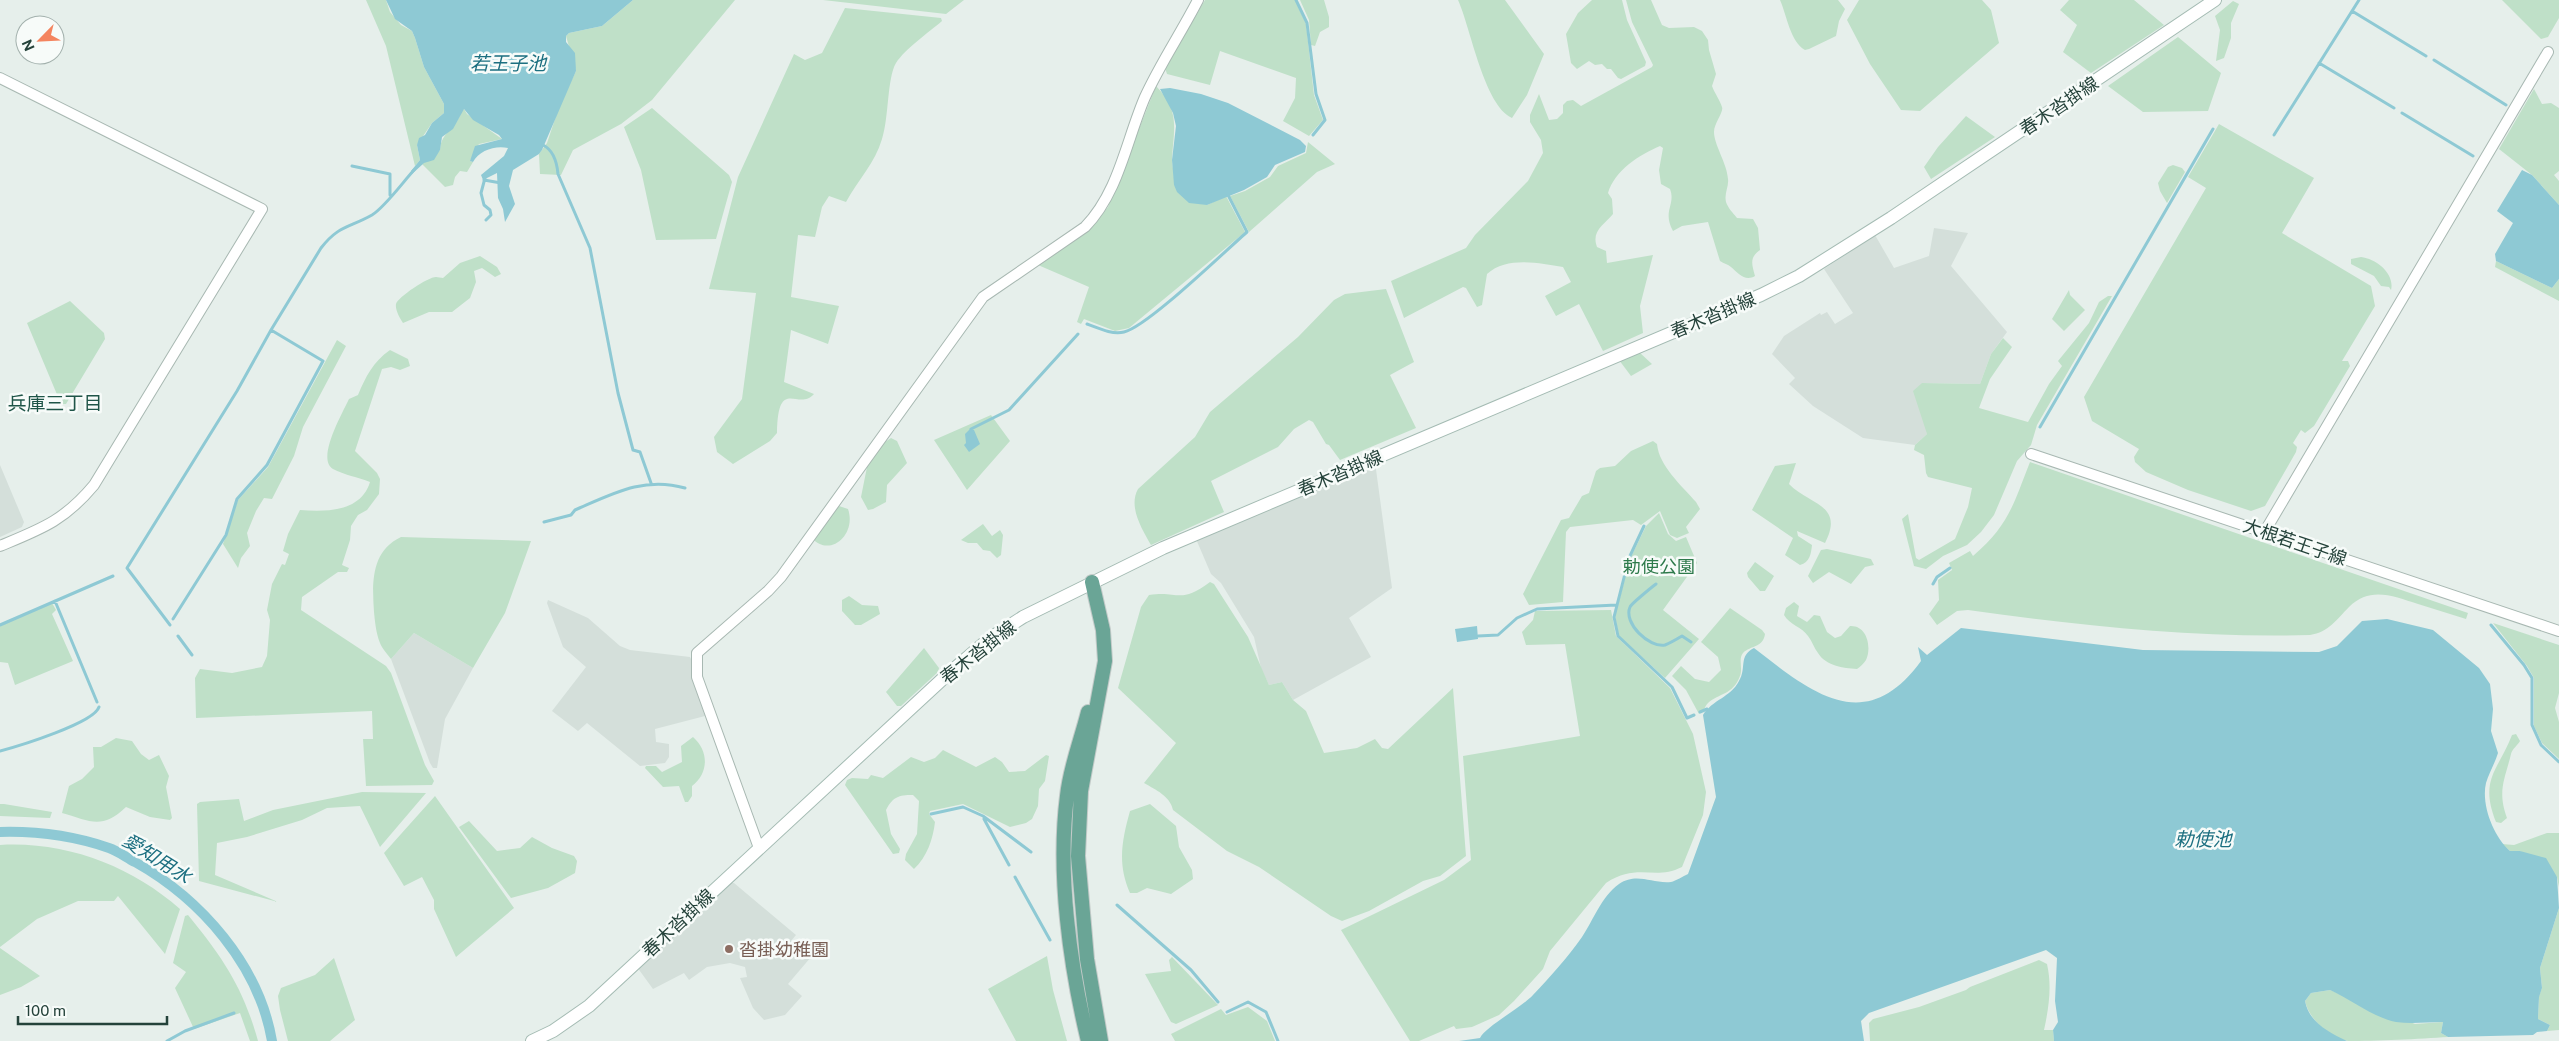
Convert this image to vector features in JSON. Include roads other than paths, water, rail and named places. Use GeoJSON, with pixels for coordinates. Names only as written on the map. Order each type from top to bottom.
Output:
{"type":"FeatureCollection","features":[{"type":"Feature","properties":{"kind":"main road","name":"春木沓掛線"},"geometry":{"type":"LineString","coordinates":[[532,1041],[553,1031],[589,1006],[989,639],[1023,617],[1163,548],[1761,295],[1799,276],[1898,213],[2215,0]]}},
{"type":"Feature","properties":{"kind":"main road"},"geometry":{"type":"LineString","coordinates":[[1088,584],[1094,615],[1098,670],[1070,779],[1065,814],[1065,845],[1069,933],[1074,972],[1088,1041]]}},
{"type":"Feature","properties":{"kind":"main road"},"geometry":{"type":"LineString","coordinates":[[1088,584],[1104,630],[1105,661],[1081,791],[1078,856],[1087,959],[1101,1041]]}},
{"type":"Feature","properties":{"kind":"street"},"geometry":{"type":"LineString","coordinates":[[759,848],[697,678],[697,653],[781,577],[982,297],[1085,227],[1098,214],[1112,187],[1145,97],[1198,0]]}},
{"type":"Feature","properties":{"kind":"street"},"geometry":{"type":"LineString","coordinates":[[2265,531],[2548,52]]}},
{"type":"Feature","properties":{"kind":"street"},"geometry":{"type":"LineString","coordinates":[[0,78],[262,209],[94,486],[76,506],[51,524],[0,546]]}},
{"type":"Feature","properties":{"kind":"street","name":"大根若王子線"},"geometry":{"type":"LineString","coordinates":[[2031,454],[2265,531],[2384,574],[2559,631]]}},
{"type":"Feature","properties":{"kind":"water","name":"若王子池"},"geometry":{"type":"Polygon","coordinates":[[[386,0],[633,0],[602,26],[569,33],[566,36],[566,42],[575,53],[576,71],[542,150],[539,154],[513,170],[509,186],[515,204],[505,222],[503,209],[498,198],[497,173],[483,180],[481,175],[504,156],[508,148],[488,149],[479,154],[473,162],[470,161],[475,146],[502,139],[499,135],[473,120],[464,109],[453,129],[442,137],[440,150],[434,160],[424,163],[412,174],[411,171],[420,160],[417,145],[419,138],[425,135],[432,123],[444,113],[444,104],[424,67],[412,31],[395,19],[386,0]]]}},
{"type":"Feature","properties":{"kind":"water"},"geometry":{"type":"Polygon","coordinates":[[[1170,88],[1201,94],[1228,103],[1300,140],[1306,146],[1305,152],[1275,165],[1267,177],[1244,190],[1207,205],[1189,203],[1177,192],[1174,185],[1172,160],[1176,126],[1173,113],[1160,89],[1170,88]]]}},
{"type":"Feature","properties":{"kind":"water"},"geometry":{"type":"Polygon","coordinates":[[[2522,170],[2532,175],[2559,205],[2559,279],[2552,288],[2496,261],[2495,254],[2513,223],[2497,211],[2522,170]]]}},
{"type":"Feature","properties":{"kind":"water"},"geometry":{"type":"Polygon","coordinates":[[[970,429],[974,430],[980,444],[969,452],[964,445],[966,443],[965,434],[970,429]]]}},
{"type":"Feature","properties":{"kind":"water","name":"勅使池"},"geometry":{"type":"Polygon","coordinates":[[[2387,619],[2433,630],[2479,668],[2490,684],[2493,709],[2491,731],[2498,753],[2487,779],[2485,791],[2485,800],[2490,819],[2498,837],[2510,851],[2520,851],[2546,858],[2557,877],[2559,908],[2540,968],[2542,988],[2539,997],[2538,1019],[2550,1025],[2547,1031],[2537,1032],[2533,1035],[2448,1037],[2441,1033],[2443,1022],[2408,1023],[2387,1020],[2330,990],[2311,993],[2305,1001],[2307,1008],[2320,1026],[2347,1041],[2054,1041],[2053,1030],[2058,1022],[2055,1001],[2057,958],[2046,950],[1869,1013],[1861,1021],[1864,1041],[1459,1041],[1480,1038],[1489,1028],[1533,995],[1571,952],[1607,895],[1619,884],[1632,879],[1671,882],[1688,874],[1716,797],[1703,715],[1736,686],[1741,676],[1744,659],[1749,651],[1754,648],[1817,692],[1838,700],[1859,702],[1879,698],[1900,684],[1921,661],[1918,647],[1927,655],[1961,628],[2143,650],[2319,652],[2337,646],[2362,621],[2387,619]]]}},
{"type":"Feature","properties":{"kind":"water"},"geometry":{"type":"Polygon","coordinates":[[[1477,626],[1478,639],[1457,642],[1455,629],[1477,626]]]}},
{"type":"Feature","properties":{"kind":"waterway"},"geometry":{"type":"LineString","coordinates":[[1296,0],[1307,23],[1316,94],[1325,120],[1313,135]]}},
{"type":"Feature","properties":{"kind":"waterway"},"geometry":{"type":"LineString","coordinates":[[2274,135],[2359,0]]}},
{"type":"Feature","properties":{"kind":"waterway"},"geometry":{"type":"LineString","coordinates":[[2352,11],[2426,56]]}},
{"type":"Feature","properties":{"kind":"waterway"},"geometry":{"type":"LineString","coordinates":[[2434,60],[2506,105]]}},
{"type":"Feature","properties":{"kind":"waterway"},"geometry":{"type":"LineString","coordinates":[[2319,63],[2394,108]]}},
{"type":"Feature","properties":{"kind":"waterway"},"geometry":{"type":"LineString","coordinates":[[2402,113],[2473,156]]}},
{"type":"Feature","properties":{"kind":"waterway"},"geometry":{"type":"LineString","coordinates":[[2040,427],[2213,129]]}},
{"type":"Feature","properties":{"kind":"waterway"},"geometry":{"type":"LineString","coordinates":[[543,145],[554,157],[558,174],[590,248],[618,393],[633,450],[640,452],[651,483]]}},
{"type":"Feature","properties":{"kind":"waterway"},"geometry":{"type":"LineString","coordinates":[[352,166],[390,174],[390,195]]}},
{"type":"Feature","properties":{"kind":"waterway"},"geometry":{"type":"LineString","coordinates":[[170,625],[127,568],[237,391],[271,330],[321,248],[339,231],[377,211],[414,170]]}},
{"type":"Feature","properties":{"kind":"waterway"},"geometry":{"type":"LineString","coordinates":[[485,178],[481,193],[484,205],[490,210],[491,215],[486,220]]}},
{"type":"Feature","properties":{"kind":"waterway"},"geometry":{"type":"LineString","coordinates":[[484,180],[501,183]]}},
{"type":"Feature","properties":{"kind":"waterway"},"geometry":{"type":"LineString","coordinates":[[1087,324],[1115,333],[1124,332],[1135,327],[1167,303],[1247,232],[1228,195]]}},
{"type":"Feature","properties":{"kind":"waterway"},"geometry":{"type":"LineString","coordinates":[[173,619],[226,535],[237,499],[267,465],[323,361],[271,330]]}},
{"type":"Feature","properties":{"kind":"waterway"},"geometry":{"type":"LineString","coordinates":[[971,429],[1009,410],[1078,334]]}},
{"type":"Feature","properties":{"kind":"waterway"},"geometry":{"type":"LineString","coordinates":[[544,522],[571,515],[575,510],[629,488],[656,484],[685,488]]}},
{"type":"Feature","properties":{"kind":"waterway"},"geometry":{"type":"LineString","coordinates":[[1644,526],[1629,558],[1614,617],[1618,636],[1672,687],[1687,718],[1694,715]]}},
{"type":"Feature","properties":{"kind":"waterway"},"geometry":{"type":"LineString","coordinates":[[1674,570],[1682,564]]}},
{"type":"Feature","properties":{"kind":"waterway"},"geometry":{"type":"LineString","coordinates":[[1933,584],[1937,577],[1950,568]]}},
{"type":"Feature","properties":{"kind":"waterway"},"geometry":{"type":"LineString","coordinates":[[0,625],[113,576]]}},
{"type":"Feature","properties":{"kind":"waterway"},"geometry":{"type":"LineString","coordinates":[[1656,584],[1630,607],[1630,620],[1634,627],[1645,639],[1659,645],[1665,645],[1682,636],[1691,642]]}},
{"type":"Feature","properties":{"kind":"waterway"},"geometry":{"type":"LineString","coordinates":[[55,601],[97,702]]}},
{"type":"Feature","properties":{"kind":"waterway"},"geometry":{"type":"LineString","coordinates":[[1478,636],[1498,635],[1517,618],[1537,609],[1616,605]]}},
{"type":"Feature","properties":{"kind":"waterway"},"geometry":{"type":"LineString","coordinates":[[2491,625],[2524,665],[2532,678],[2532,725],[2541,745],[2559,762]]}},
{"type":"Feature","properties":{"kind":"waterway"},"geometry":{"type":"LineString","coordinates":[[178,636],[192,655]]}},
{"type":"Feature","properties":{"kind":"waterway"},"geometry":{"type":"LineString","coordinates":[[0,751],[70,727],[84,720],[99,707]]}},
{"type":"Feature","properties":{"kind":"waterway"},"geometry":{"type":"LineString","coordinates":[[1700,712],[1707,709]]}},
{"type":"Feature","properties":{"kind":"waterway"},"geometry":{"type":"LineString","coordinates":[[931,814],[963,807],[983,816],[1031,852]]}},
{"type":"Feature","properties":{"kind":"waterway"},"geometry":{"type":"LineString","coordinates":[[984,819],[1009,865]]}},
{"type":"Feature","properties":{"kind":"waterway","name":"愛知用水"},"geometry":{"type":"LineString","coordinates":[[0,832],[27,832],[82,840],[109,848],[159,877],[204,915],[240,961],[254,986],[265,1013],[272,1041]]}},
{"type":"Feature","properties":{"kind":"waterway"},"geometry":{"type":"LineString","coordinates":[[1015,877],[1050,940]]}},
{"type":"Feature","properties":{"kind":"waterway"},"geometry":{"type":"LineString","coordinates":[[1117,905],[1191,970],[1218,1002]]}},
{"type":"Feature","properties":{"kind":"waterway"},"geometry":{"type":"LineString","coordinates":[[1227,1012],[1248,1002],[1266,1012],[1278,1041]]}},
{"type":"Feature","properties":{"kind":"waterway"},"geometry":{"type":"LineString","coordinates":[[167,1041],[185,1031],[234,1013]]}},
{"type":"Feature","properties":{"kind":"place","name":"沓掛幼稚園"},"geometry":{"type":"Point","coordinates":[729,949]}},
{"type":"Feature","properties":{"kind":"district","name":"兵庫三丁目"},"geometry":{"type":"Point","coordinates":[55,403]}},
{"type":"Feature","properties":{"kind":"park label","name":"勅使公園"},"geometry":{"type":"Point","coordinates":[1659,566]}}]}
